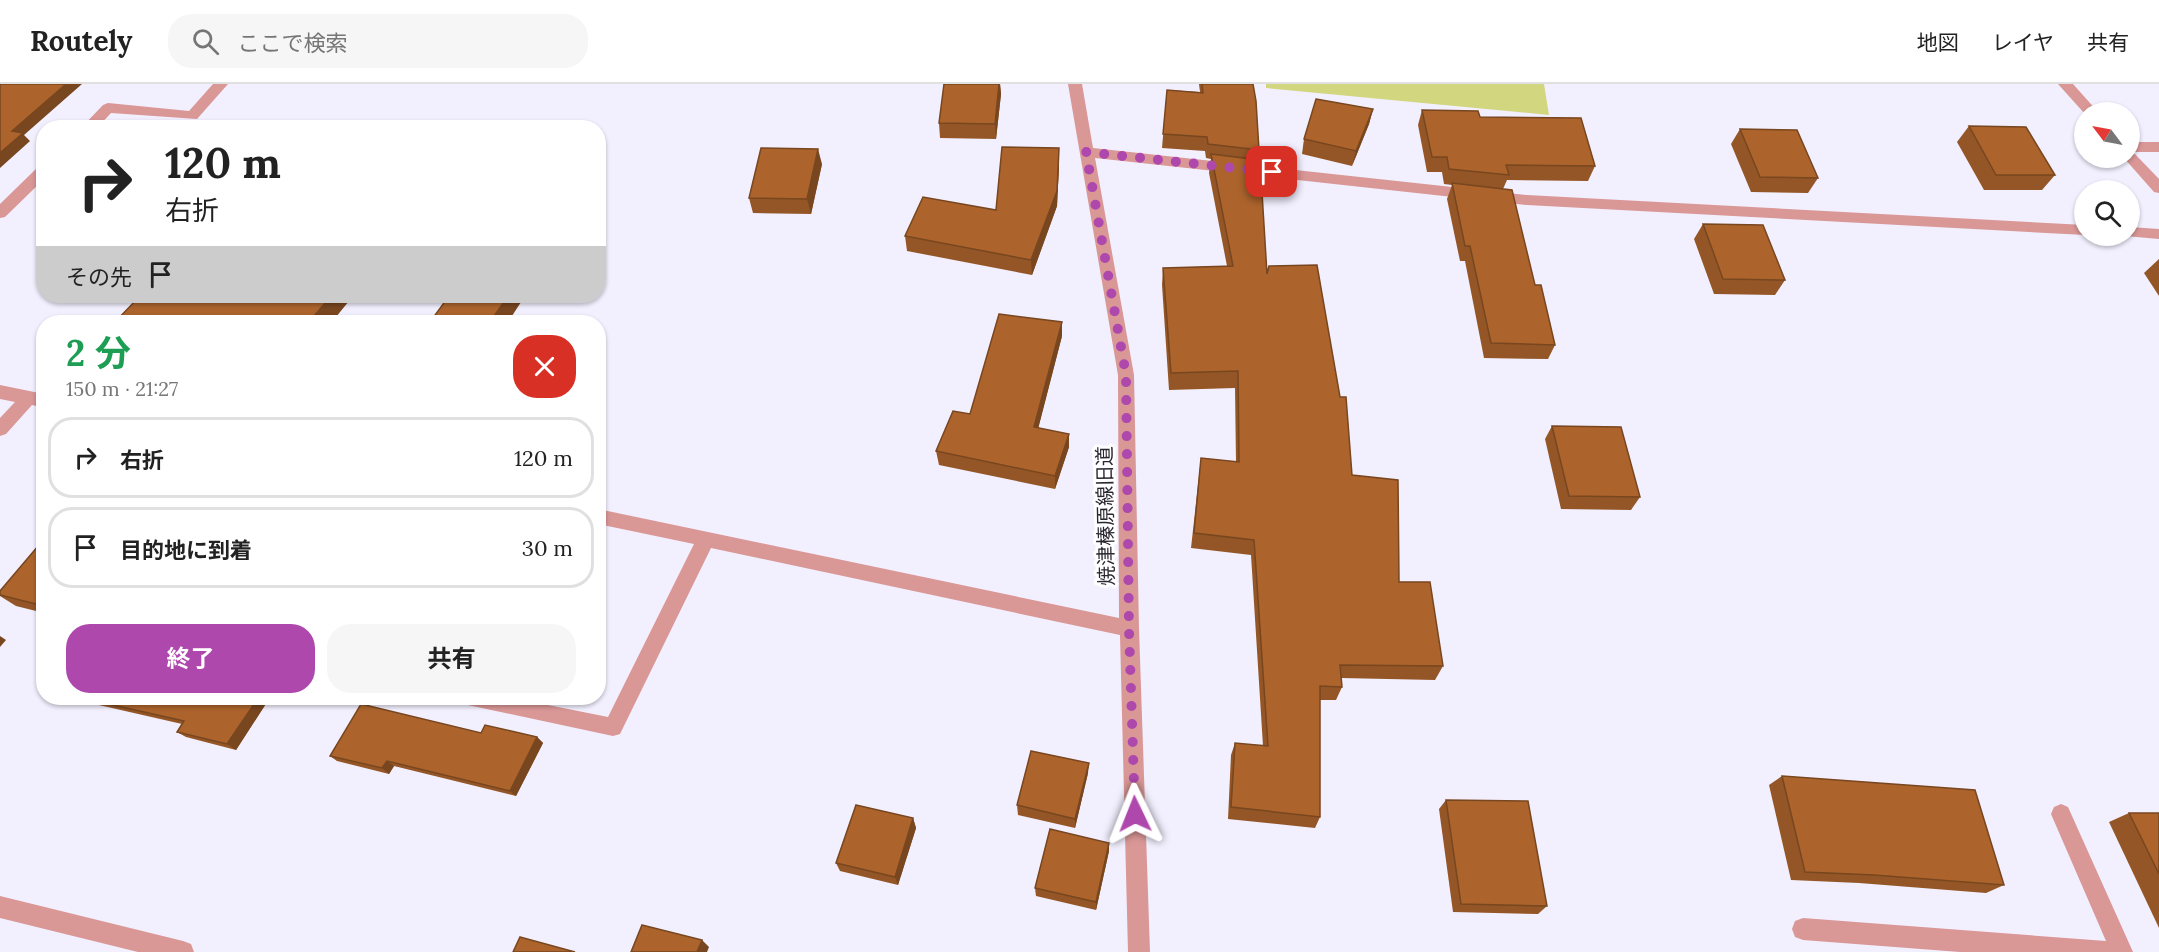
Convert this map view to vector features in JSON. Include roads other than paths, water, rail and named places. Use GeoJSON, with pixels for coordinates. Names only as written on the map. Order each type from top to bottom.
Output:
{"type":"FeatureCollection","features":[{"type":"Feature","properties":{"kind":"street"},"geometry":{"type":"LineString","coordinates":[[96,120],[108,108],[192,116],[221,84]]}},
{"type":"Feature","properties":{"kind":"street","name":"焼津榛原線旧道"},"geometry":{"type":"LineString","coordinates":[[1075,84],[1126,375],[1129,629],[1139,952]]}},
{"type":"Feature","properties":{"kind":"street"},"geometry":{"type":"LineString","coordinates":[[2066,84],[2082,102]]}},
{"type":"Feature","properties":{"kind":"street"},"geometry":{"type":"LineString","coordinates":[[2140,147],[2159,147]]}},
{"type":"Feature","properties":{"kind":"street"},"geometry":{"type":"LineString","coordinates":[[1086,152],[1527,200],[2074,229]]}},
{"type":"Feature","properties":{"kind":"street"},"geometry":{"type":"LineString","coordinates":[[2140,167],[2159,188]]}},
{"type":"Feature","properties":{"kind":"street"},"geometry":{"type":"LineString","coordinates":[[2,208],[36,178]]}},
{"type":"Feature","properties":{"kind":"street"},"geometry":{"type":"LineString","coordinates":[[2140,233],[2159,234]]}},
{"type":"Feature","properties":{"kind":"street"},"geometry":{"type":"LineString","coordinates":[[0,392],[36,400]]}},
{"type":"Feature","properties":{"kind":"street"},"geometry":{"type":"LineString","coordinates":[[0,429],[36,400]]}},
{"type":"Feature","properties":{"kind":"street"},"geometry":{"type":"LineString","coordinates":[[606,518],[1129,629]]}},
{"type":"Feature","properties":{"kind":"street"},"geometry":{"type":"LineString","coordinates":[[505,705],[613,727],[706,539]]}},
{"type":"Feature","properties":{"kind":"street"},"geometry":{"type":"LineString","coordinates":[[2061,814],[2122,952]]}},
{"type":"Feature","properties":{"kind":"street"},"geometry":{"type":"LineString","coordinates":[[0,906],[183,952]]}},
{"type":"Feature","properties":{"kind":"street"},"geometry":{"type":"LineString","coordinates":[[1803,929],[2106,952]]}}]}
